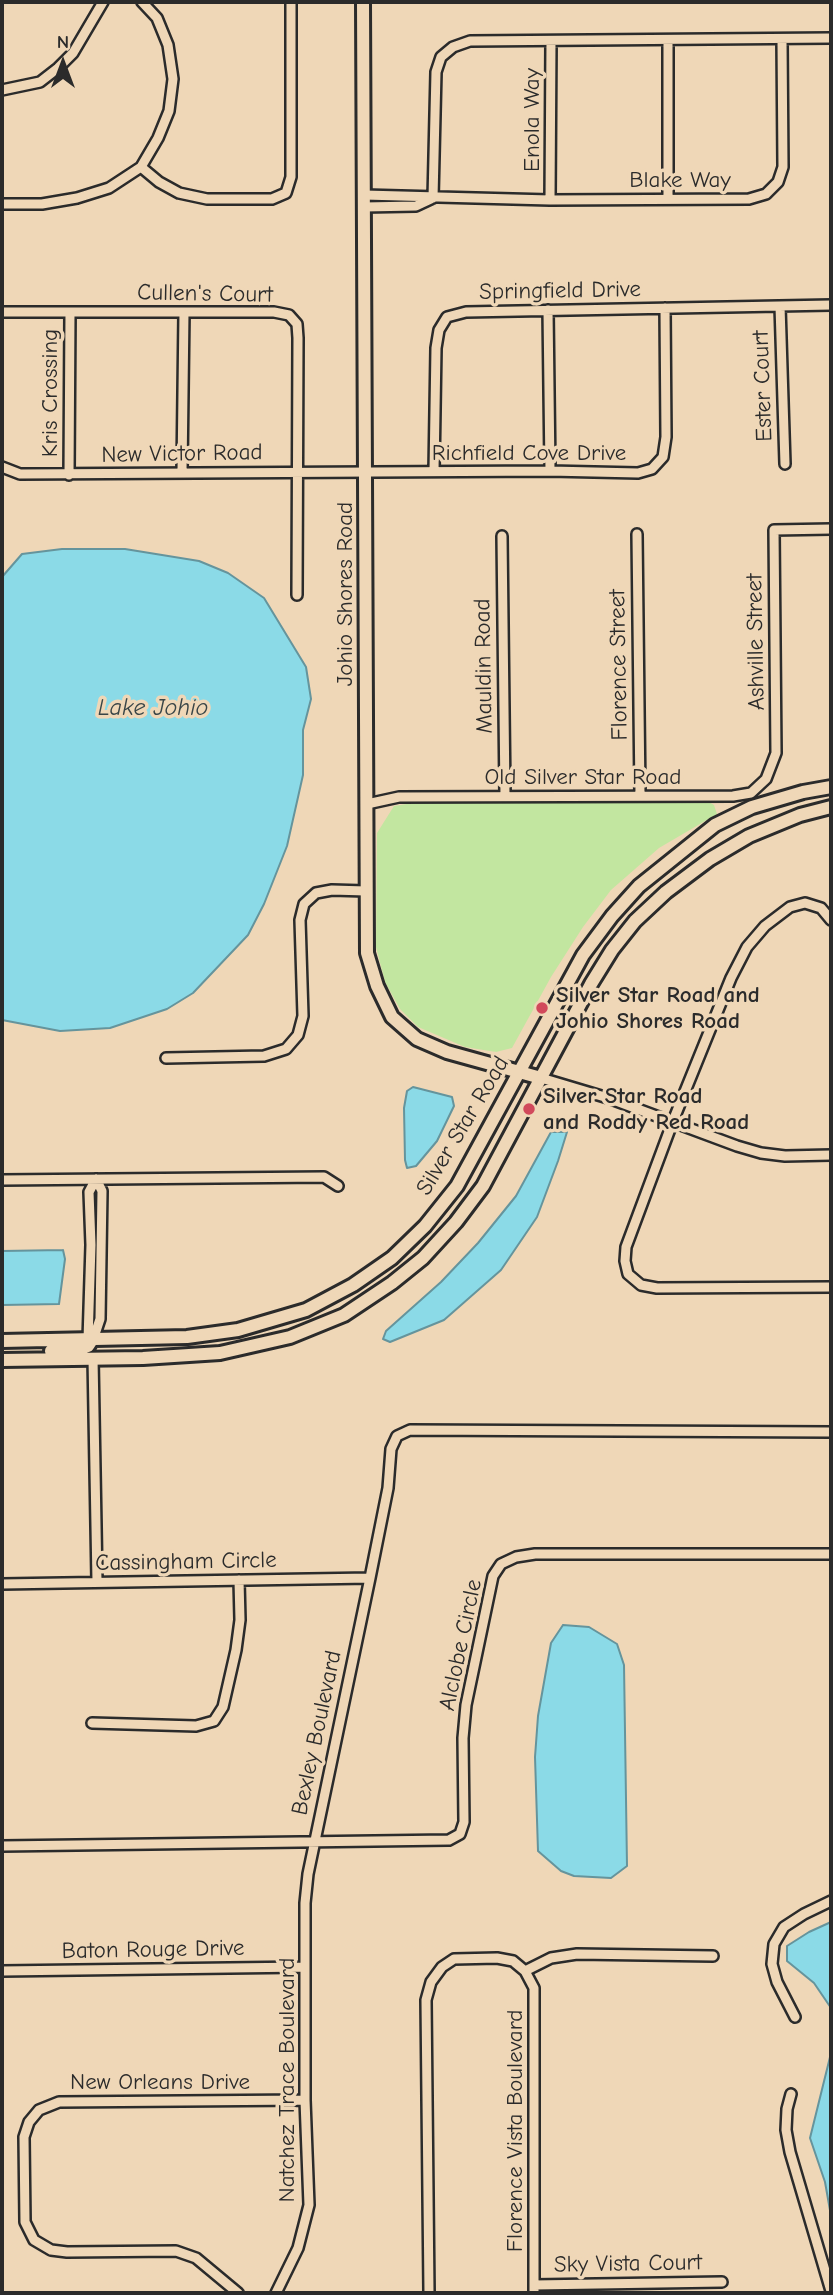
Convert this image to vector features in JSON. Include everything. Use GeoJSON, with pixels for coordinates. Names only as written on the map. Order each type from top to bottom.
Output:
{"type":"FeatureCollection","features":[{"type":"Feature","properties":{"kind":"main road","name":"Johio Shores Road"},"geometry":{"type":"LineString","coordinates":[[363,2],[368,953],[377,986],[392,1017],[417,1039],[447,1052],[541,1078]]}},
{"type":"Feature","properties":{"kind":"main road","name":"Silver Star Road"},"geometry":{"type":"LineString","coordinates":[[2,1341],[187,1337],[238,1330],[306,1310],[353,1285],[392,1258],[425,1226],[457,1186],[583,955],[611,916],[639,886],[715,825],[752,807],[831,787]]}},
{"type":"Feature","properties":{"kind":"main road","name":"Silver Star Road"},"geometry":{"type":"LineString","coordinates":[[2,1360],[143,1358],[220,1353],[290,1337],[344,1315],[392,1283],[423,1258],[456,1222],[483,1186],[611,950],[635,921],[666,892],[710,859],[749,836],[800,815],[831,807]]}},
{"type":"Feature","properties":{"kind":"main road"},"geometry":{"type":"LineString","coordinates":[[93,1358],[114,1346],[221,1340],[238,1330]]}},
{"type":"Feature","properties":{"kind":"main road"},"geometry":{"type":"LineString","coordinates":[[2,1351],[80,1349],[88,1346],[90,1340]]}},
{"type":"Feature","properties":{"kind":"street"},"geometry":{"type":"LineString","coordinates":[[2,90],[40,82],[58,68],[73,53],[103,2]]}},
{"type":"Feature","properties":{"kind":"street"},"geometry":{"type":"LineString","coordinates":[[2,204],[42,204],[77,198],[109,188],[141,167],[158,138],[169,111],[173,79],[169,45],[157,18],[142,2]]}},
{"type":"Feature","properties":{"kind":"street"},"geometry":{"type":"LineString","coordinates":[[141,167],[159,182],[179,193],[208,199],[272,199],[286,193],[291,177],[291,2]]}},
{"type":"Feature","properties":{"kind":"street"},"geometry":{"type":"LineString","coordinates":[[433,198],[436,72],[441,57],[453,47],[470,41],[831,38]]}},
{"type":"Feature","properties":{"kind":"street"},"geometry":{"type":"LineString","coordinates":[[668,40],[668,199]]}},
{"type":"Feature","properties":{"kind":"street","name":"Blake Way"},"geometry":{"type":"LineString","coordinates":[[364,201],[416,206],[433,198],[749,199],[766,194],[778,182],[783,167],[782,40]]}},
{"type":"Feature","properties":{"kind":"street","name":"Enola Way"},"geometry":{"type":"LineString","coordinates":[[550,200],[551,41]]}},
{"type":"Feature","properties":{"kind":"street","name":"Springfield Drive"},"geometry":{"type":"LineString","coordinates":[[434,471],[436,348],[439,330],[447,317],[466,312],[831,305]]}},
{"type":"Feature","properties":{"kind":"street","name":"Ester Court"},"geometry":{"type":"LineString","coordinates":[[780,306],[785,464]]}},
{"type":"Feature","properties":{"kind":"street","name":"Richfield Cove Drive"},"geometry":{"type":"LineString","coordinates":[[365,472],[638,473],[652,469],[663,457],[666,437],[665,308]]}},
{"type":"Feature","properties":{"kind":"street"},"geometry":{"type":"LineString","coordinates":[[548,310],[550,471]]}},
{"type":"Feature","properties":{"kind":"street","name":"Cullen's Court"},"geometry":{"type":"LineString","coordinates":[[2,312],[275,312],[289,315],[297,324],[296,472]]}},
{"type":"Feature","properties":{"kind":"street","name":"Kris Crossing"},"geometry":{"type":"LineString","coordinates":[[69,475],[70,312]]}},
{"type":"Feature","properties":{"kind":"street"},"geometry":{"type":"LineString","coordinates":[[182,472],[184,312]]}},
{"type":"Feature","properties":{"kind":"street","name":"New Victor Road"},"geometry":{"type":"LineString","coordinates":[[2,467],[20,474],[69,475],[365,472]]}},
{"type":"Feature","properties":{"kind":"street"},"geometry":{"type":"LineString","coordinates":[[296,472],[297,595]]}},
{"type":"Feature","properties":{"kind":"street","name":"Ashville Street"},"geometry":{"type":"LineString","coordinates":[[776,753],[774,530],[831,529]]}},
{"type":"Feature","properties":{"kind":"street","name":"Florence Street"},"geometry":{"type":"LineString","coordinates":[[637,534],[640,795]]}},
{"type":"Feature","properties":{"kind":"street","name":"Mauldin Road"},"geometry":{"type":"LineString","coordinates":[[502,536],[505,796]]}},
{"type":"Feature","properties":{"kind":"street","name":"Old Silver Star Road"},"geometry":{"type":"LineString","coordinates":[[368,804],[399,797],[733,796],[751,793],[766,779],[776,753]]}},
{"type":"Feature","properties":{"kind":"street"},"geometry":{"type":"LineString","coordinates":[[166,1058],[264,1056],[286,1049],[298,1035],[303,1016],[300,920],[304,904],[316,893],[332,890],[366,891]]}},
{"type":"Feature","properties":{"kind":"street"},"geometry":{"type":"LineString","coordinates":[[831,920],[821,908],[806,903],[790,907],[765,926],[747,947],[731,978],[673,1121],[626,1247],[625,1261],[628,1274],[641,1285],[657,1288],[831,1287]]}},
{"type":"Feature","properties":{"kind":"street"},"geometry":{"type":"LineString","coordinates":[[541,1078],[608,1098],[761,1153],[785,1156],[831,1155]]}},
{"type":"Feature","properties":{"kind":"street"},"geometry":{"type":"LineString","coordinates":[[2,1180],[324,1177],[338,1186]]}},
{"type":"Feature","properties":{"kind":"street"},"geometry":{"type":"LineString","coordinates":[[90,1340],[89,1192],[96,1179]]}},
{"type":"Feature","properties":{"kind":"street"},"geometry":{"type":"LineString","coordinates":[[90,1340],[100,1320],[102,1191],[96,1179]]}},
{"type":"Feature","properties":{"kind":"street"},"geometry":{"type":"LineString","coordinates":[[90,1259],[101,1259]]}},
{"type":"Feature","properties":{"kind":"street"},"geometry":{"type":"LineString","coordinates":[[93,1358],[97,1582]]}},
{"type":"Feature","properties":{"kind":"street"},"geometry":{"type":"LineString","coordinates":[[370,1578],[388,1488],[391,1450],[397,1436],[410,1430],[831,1432]]}},
{"type":"Feature","properties":{"kind":"street","name":"Alclobe Circle"},"geometry":{"type":"LineString","coordinates":[[314,1842],[449,1840],[460,1833],[464,1822],[463,1738],[466,1705],[493,1576],[501,1564],[516,1557],[535,1554],[831,1553]]}},
{"type":"Feature","properties":{"kind":"street","name":"Cassingham Circle"},"geometry":{"type":"LineString","coordinates":[[2,1584],[370,1578]]}},
{"type":"Feature","properties":{"kind":"street","name":"Bexley Boulevard"},"geometry":{"type":"LineString","coordinates":[[305,1899],[314,1842],[370,1578]]}},
{"type":"Feature","properties":{"kind":"street"},"geometry":{"type":"LineString","coordinates":[[92,1723],[196,1726],[214,1721],[223,1707],[236,1650],[240,1620],[239,1580]]}},
{"type":"Feature","properties":{"kind":"street"},"geometry":{"type":"LineString","coordinates":[[2,1846],[314,1842]]}},
{"type":"Feature","properties":{"kind":"street","name":"Natchez Trace Boulevard"},"geometry":{"type":"LineString","coordinates":[[276,2293],[298,2248],[309,2205],[305,2099],[305,1899]]}},
{"type":"Feature","properties":{"kind":"street"},"geometry":{"type":"LineString","coordinates":[[794,2017],[777,1982],[772,1964],[774,1944],[784,1927],[831,1901]]}},
{"type":"Feature","properties":{"kind":"street"},"geometry":{"type":"LineString","coordinates":[[429,2293],[426,2000],[430,1982],[442,1967],[454,1959],[497,1958],[513,1961],[525,1971],[551,1958],[577,1954],[713,1956]]}},
{"type":"Feature","properties":{"kind":"street","name":"Baton Rouge Drive"},"geometry":{"type":"LineString","coordinates":[[2,1971],[305,1967]]}},
{"type":"Feature","properties":{"kind":"street","name":"Florence Vista Boulevard"},"geometry":{"type":"LineString","coordinates":[[525,1971],[534,1988],[535,2001],[534,2289]]}},
{"type":"Feature","properties":{"kind":"street"},"geometry":{"type":"LineString","coordinates":[[791,2094],[786,2130],[790,2152],[831,2291]]}},
{"type":"Feature","properties":{"kind":"street","name":"New Orleans Drive"},"geometry":{"type":"LineString","coordinates":[[238,2293],[196,2258],[176,2251],[67,2252],[51,2250],[34,2240],[25,2222],[24,2137],[29,2122],[39,2110],[59,2102],[305,2099]]}},
{"type":"Feature","properties":{"kind":"street","name":"Sky Vista Court"},"geometry":{"type":"LineString","coordinates":[[534,2289],[722,2282]]}},
{"type":"Feature","properties":{"kind":"green space"},"geometry":{"type":"Polygon","coordinates":[[[704,799],[714,805],[717,814],[659,848],[611,890],[551,977],[512,1048],[496,1052],[465,1047],[418,1027],[400,1009],[385,982],[376,947],[377,833],[394,806],[413,803],[618,803],[704,799]]]}},
{"type":"Feature","properties":{"kind":"water","name":"Lake Johio"},"geometry":{"type":"Polygon","coordinates":[[[62,549],[125,549],[199,561],[228,573],[264,598],[306,667],[311,699],[303,730],[303,775],[287,846],[264,904],[248,935],[193,993],[167,1009],[110,1028],[60,1031],[2,1020],[2,577],[22,554],[62,549]]]}},
{"type":"Feature","properties":{"kind":"water"},"geometry":{"type":"Polygon","coordinates":[[[413,1087],[452,1097],[454,1106],[437,1141],[416,1166],[407,1168],[404,1108],[407,1091],[413,1087]]]}},
{"type":"Feature","properties":{"kind":"water"},"geometry":{"type":"Polygon","coordinates":[[[551,1132],[567,1132],[558,1161],[537,1217],[501,1270],[444,1320],[390,1342],[383,1339],[386,1331],[441,1282],[478,1243],[516,1196],[551,1132]]]}},
{"type":"Feature","properties":{"kind":"water"},"geometry":{"type":"Polygon","coordinates":[[[63,1250],[65,1259],[59,1304],[2,1305],[2,1251],[63,1250]]]}},
{"type":"Feature","properties":{"kind":"water"},"geometry":{"type":"Polygon","coordinates":[[[563,1625],[589,1627],[617,1644],[624,1665],[627,1866],[611,1878],[574,1876],[561,1871],[538,1851],[535,1757],[538,1716],[551,1643],[563,1625]]]}},
{"type":"Feature","properties":{"kind":"water"},"geometry":{"type":"Polygon","coordinates":[[[831,1922],[831,2008],[814,1983],[787,1961],[787,1946],[831,1922]]]}},
{"type":"Feature","properties":{"kind":"water"},"geometry":{"type":"Polygon","coordinates":[[[831,2053],[831,2216],[825,2182],[810,2138],[831,2053]]]}},
{"type":"Feature","properties":{"kind":"place","name":"Silver Star Road and Johio Shores Road"},"geometry":{"type":"Point","coordinates":[542,1008]}},
{"type":"Feature","properties":{"kind":"place","name":"Silver Star Road and Roddy Red Road"},"geometry":{"type":"Point","coordinates":[529,1109]}}]}
